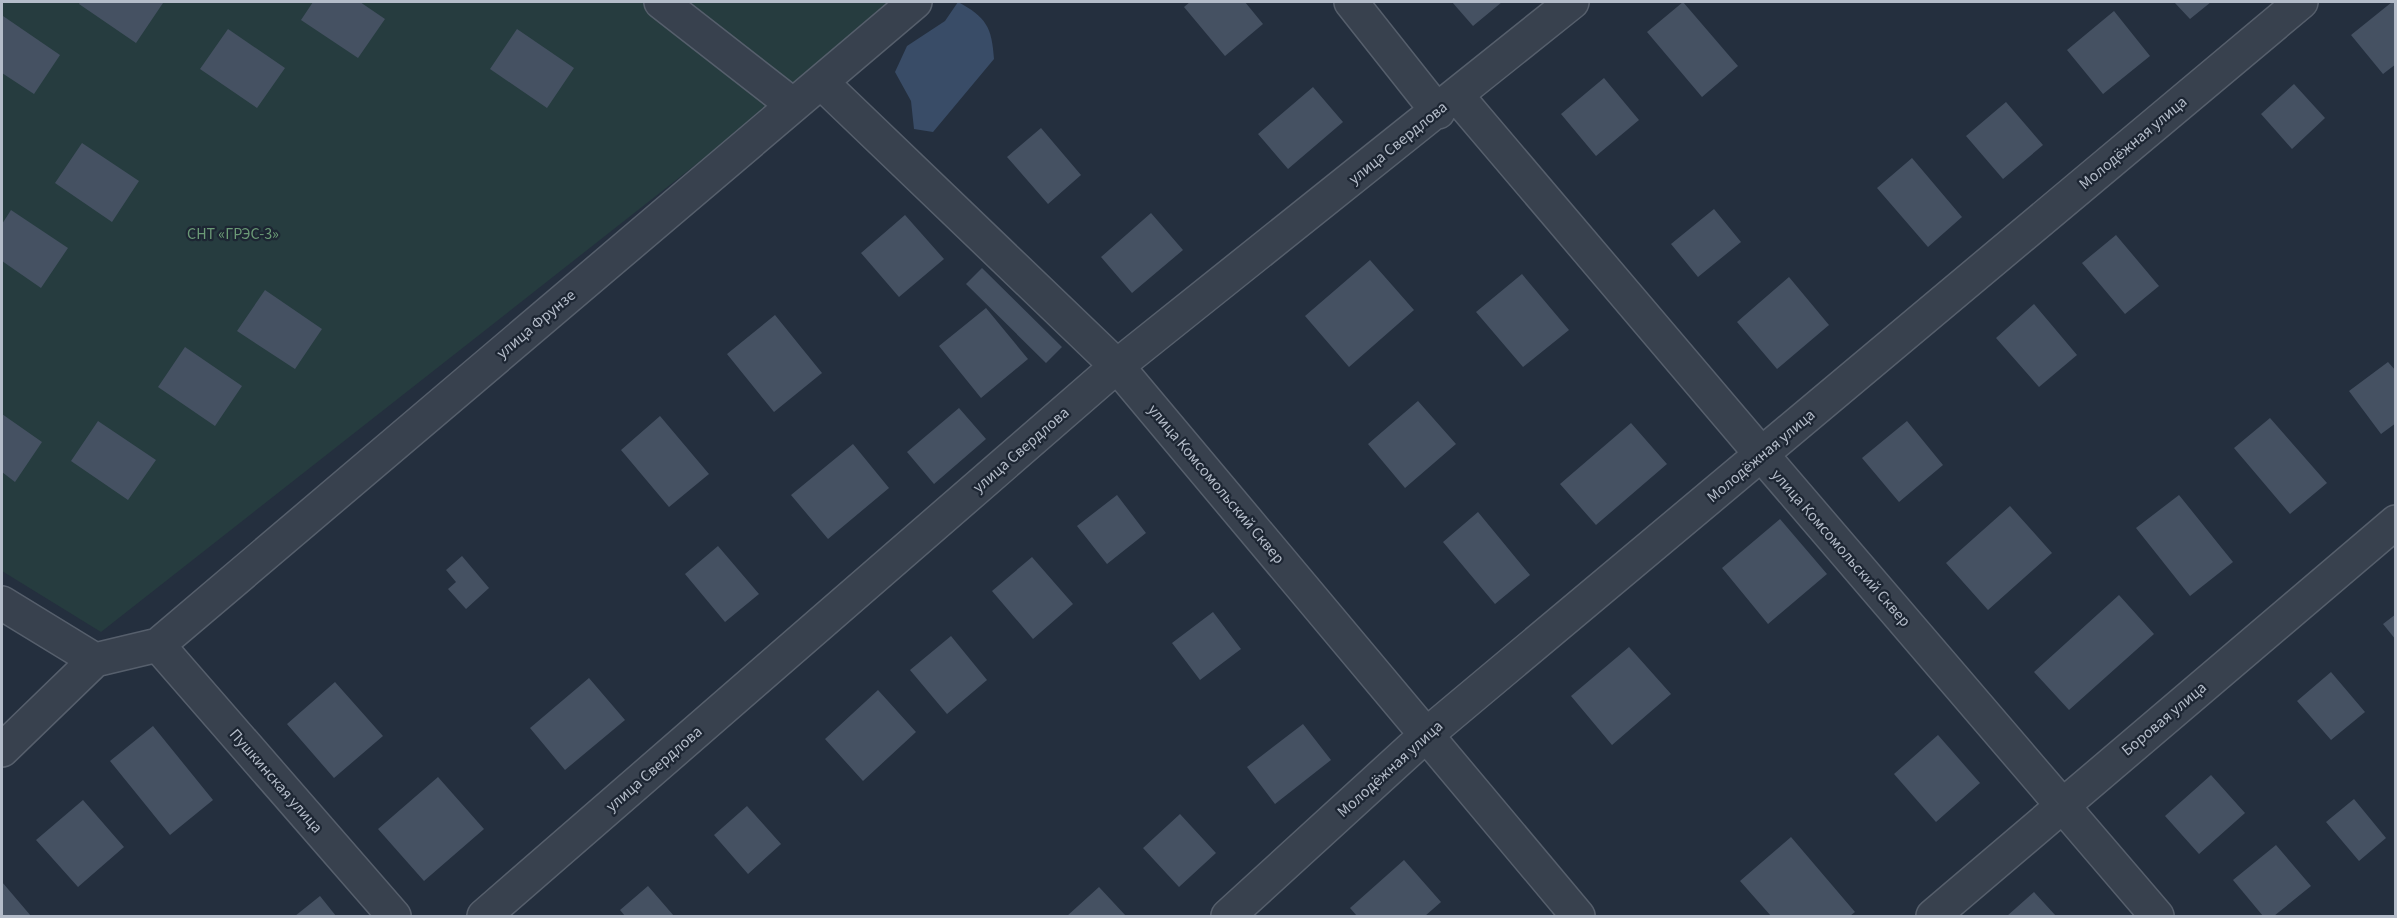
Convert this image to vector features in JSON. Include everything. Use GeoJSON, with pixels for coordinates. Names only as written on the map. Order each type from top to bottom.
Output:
{"type":"FeatureCollection","features":[{"type":"Feature","properties":{"kind":"street"},"geometry":{"type":"LineString","coordinates":[[661,2],[793,105]]}},
{"type":"Feature","properties":{"kind":"street","name":"улица Фрунзе"},"geometry":{"type":"LineString","coordinates":[[158,645],[915,2]]}},
{"type":"Feature","properties":{"kind":"street","name":"улица Комсомольский Сквер"},"geometry":{"type":"LineString","coordinates":[[1351,2],[1447,104],[1761,456],[2157,916]]}},
{"type":"Feature","properties":{"kind":"street","name":"улица Свердлова"},"geometry":{"type":"LineString","coordinates":[[484,916],[1118,366],[1572,2]]}},
{"type":"Feature","properties":{"kind":"street","name":"Молодёжная улица"},"geometry":{"type":"LineString","coordinates":[[1228,916],[1425,736],[2301,2]]}},
{"type":"Feature","properties":{"kind":"street","name":"улица Комсомольский Сквер"},"geometry":{"type":"LineString","coordinates":[[821,82],[1118,366],[1425,736],[1578,916]]}},
{"type":"Feature","properties":{"kind":"street","name":"Боровая улица"},"geometry":{"type":"LineString","coordinates":[[1933,916],[2396,522]]}},
{"type":"Feature","properties":{"kind":"street"},"geometry":{"type":"LineString","coordinates":[[2,603],[95,660]]}},
{"type":"Feature","properties":{"kind":"street"},"geometry":{"type":"LineString","coordinates":[[2,750],[95,660],[158,645]]}},
{"type":"Feature","properties":{"kind":"street","name":"Пушкинская улица"},"geometry":{"type":"LineString","coordinates":[[158,645],[394,916]]}},
{"type":"Feature","properties":{"kind":"green space","name":"СНТ «ГРЭС-3»"},"geometry":{"type":"Polygon","coordinates":[[[2,2],[895,2],[815,71],[101,632],[2,571],[2,2]]]}},
{"type":"Feature","properties":{"kind":"water"},"geometry":{"type":"Polygon","coordinates":[[[958,2],[975,13],[986,24],[994,59],[933,132],[914,129],[911,101],[895,72],[907,46],[945,21],[958,2]]]}},
{"type":"Feature","properties":{"kind":"building"},"geometry":{"type":"Polygon","coordinates":[[[80,2],[163,3],[136,43],[79,4],[80,2]]]}},
{"type":"Feature","properties":{"kind":"building"},"geometry":{"type":"Polygon","coordinates":[[[313,2],[360,2],[385,19],[358,58],[301,20],[313,2]]]}},
{"type":"Feature","properties":{"kind":"building"},"geometry":{"type":"Polygon","coordinates":[[[1190,2],[1245,2],[1263,24],[1225,56],[1184,7],[1190,2]]]}},
{"type":"Feature","properties":{"kind":"building"},"geometry":{"type":"Polygon","coordinates":[[[1452,2],[1502,2],[1473,26],[1452,2]]]}},
{"type":"Feature","properties":{"kind":"building"},"geometry":{"type":"Polygon","coordinates":[[[1683,2],[1738,66],[1702,97],[1647,32],[1683,2]]]}},
{"type":"Feature","properties":{"kind":"building"},"geometry":{"type":"Polygon","coordinates":[[[2174,2],[2211,2],[2190,19],[2174,2]]]}},
{"type":"Feature","properties":{"kind":"building"},"geometry":{"type":"Polygon","coordinates":[[[2392,2],[2396,2],[2396,64],[2383,74],[2351,35],[2392,2]]]}},
{"type":"Feature","properties":{"kind":"building"},"geometry":{"type":"Polygon","coordinates":[[[2114,11],[2150,56],[2103,94],[2067,50],[2114,11]]]}},
{"type":"Feature","properties":{"kind":"building"},"geometry":{"type":"Polygon","coordinates":[[[3,16],[60,55],[34,94],[2,73],[3,16]]]}},
{"type":"Feature","properties":{"kind":"building"},"geometry":{"type":"Polygon","coordinates":[[[228,29],[285,68],[257,108],[200,69],[228,29]]]}},
{"type":"Feature","properties":{"kind":"building"},"geometry":{"type":"Polygon","coordinates":[[[517,29],[574,68],[547,108],[490,69],[517,29]]]}},
{"type":"Feature","properties":{"kind":"building"},"geometry":{"type":"Polygon","coordinates":[[[1604,78],[1639,120],[1596,156],[1561,114],[1604,78]]]}},
{"type":"Feature","properties":{"kind":"building"},"geometry":{"type":"Polygon","coordinates":[[[2294,84],[2325,118],[2292,149],[2261,114],[2294,84]]]}},
{"type":"Feature","properties":{"kind":"building"},"geometry":{"type":"Polygon","coordinates":[[[1313,87],[1343,122],[1288,169],[1258,134],[1313,87]]]}},
{"type":"Feature","properties":{"kind":"building"},"geometry":{"type":"Polygon","coordinates":[[[2006,102],[2043,145],[2003,179],[1966,136],[2006,102]]]}},
{"type":"Feature","properties":{"kind":"building"},"geometry":{"type":"Polygon","coordinates":[[[1041,128],[1081,175],[1048,204],[1007,157],[1041,128]]]}},
{"type":"Feature","properties":{"kind":"building"},"geometry":{"type":"Polygon","coordinates":[[[82,143],[139,181],[112,222],[55,183],[82,143]]]}},
{"type":"Feature","properties":{"kind":"building"},"geometry":{"type":"Polygon","coordinates":[[[1912,158],[1962,217],[1928,247],[1877,188],[1912,158]]]}},
{"type":"Feature","properties":{"kind":"building"},"geometry":{"type":"Polygon","coordinates":[[[1714,209],[1741,242],[1698,277],[1671,244],[1714,209]]]}},
{"type":"Feature","properties":{"kind":"building"},"geometry":{"type":"Polygon","coordinates":[[[11,210],[68,248],[41,288],[2,261],[2,224],[11,210]]]}},
{"type":"Feature","properties":{"kind":"building"},"geometry":{"type":"Polygon","coordinates":[[[1151,213],[1183,250],[1132,293],[1101,257],[1151,213]]]}},
{"type":"Feature","properties":{"kind":"building"},"geometry":{"type":"Polygon","coordinates":[[[905,215],[944,259],[899,297],[861,253],[905,215]]]}},
{"type":"Feature","properties":{"kind":"building"},"geometry":{"type":"Polygon","coordinates":[[[2116,235],[2159,286],[2125,314],[2082,263],[2116,235]]]}},
{"type":"Feature","properties":{"kind":"building"},"geometry":{"type":"Polygon","coordinates":[[[1370,260],[1414,310],[1349,367],[1305,316],[1370,260]]]}},
{"type":"Feature","properties":{"kind":"building"},"geometry":{"type":"Polygon","coordinates":[[[982,268],[1062,347],[1046,363],[966,284],[982,268]]]}},
{"type":"Feature","properties":{"kind":"building"},"geometry":{"type":"Polygon","coordinates":[[[1522,274],[1569,330],[1523,367],[1476,312],[1522,274]]]}},
{"type":"Feature","properties":{"kind":"building"},"geometry":{"type":"Polygon","coordinates":[[[1789,277],[1829,325],[1777,369],[1737,322],[1789,277]]]}},
{"type":"Feature","properties":{"kind":"building"},"geometry":{"type":"Polygon","coordinates":[[[265,290],[322,329],[295,369],[237,331],[265,290]]]}},
{"type":"Feature","properties":{"kind":"building"},"geometry":{"type":"Polygon","coordinates":[[[2034,304],[2077,355],[2039,387],[1996,338],[2034,304]]]}},
{"type":"Feature","properties":{"kind":"building"},"geometry":{"type":"Polygon","coordinates":[[[986,308],[1028,359],[981,398],[939,346],[986,308]]]}},
{"type":"Feature","properties":{"kind":"building"},"geometry":{"type":"Polygon","coordinates":[[[775,315],[822,373],[774,412],[727,354],[775,315]]]}},
{"type":"Feature","properties":{"kind":"building"},"geometry":{"type":"Polygon","coordinates":[[[185,347],[242,386],[215,426],[158,387],[185,347]]]}},
{"type":"Feature","properties":{"kind":"building"},"geometry":{"type":"Polygon","coordinates":[[[2388,362],[2396,371],[2396,423],[2381,434],[2349,391],[2388,362]]]}},
{"type":"Feature","properties":{"kind":"building"},"geometry":{"type":"Polygon","coordinates":[[[1418,401],[1456,444],[1405,488],[1368,444],[1418,401]]]}},
{"type":"Feature","properties":{"kind":"building"},"geometry":{"type":"Polygon","coordinates":[[[959,408],[986,439],[934,484],[907,452],[959,408]]]}},
{"type":"Feature","properties":{"kind":"building"},"geometry":{"type":"Polygon","coordinates":[[[2,414],[42,442],[15,482],[2,472],[2,414]]]}},
{"type":"Feature","properties":{"kind":"building"},"geometry":{"type":"Polygon","coordinates":[[[660,416],[709,474],[669,507],[621,450],[660,416]]]}},
{"type":"Feature","properties":{"kind":"building"},"geometry":{"type":"Polygon","coordinates":[[[2270,418],[2327,483],[2290,514],[2234,448],[2270,418]]]}},
{"type":"Feature","properties":{"kind":"building"},"geometry":{"type":"Polygon","coordinates":[[[98,421],[156,460],[128,500],[71,461],[98,421]]]}},
{"type":"Feature","properties":{"kind":"building"},"geometry":{"type":"Polygon","coordinates":[[[1907,421],[1943,465],[1899,502],[1862,458],[1907,421]]]}},
{"type":"Feature","properties":{"kind":"building"},"geometry":{"type":"Polygon","coordinates":[[[1631,423],[1667,464],[1596,525],[1560,484],[1631,423]]]}},
{"type":"Feature","properties":{"kind":"building"},"geometry":{"type":"Polygon","coordinates":[[[853,444],[889,488],[828,539],[791,495],[853,444]]]}},
{"type":"Feature","properties":{"kind":"building"},"geometry":{"type":"Polygon","coordinates":[[[1117,495],[1146,533],[1107,564],[1077,526],[1117,495]]]}},
{"type":"Feature","properties":{"kind":"building"},"geometry":{"type":"Polygon","coordinates":[[[2179,495],[2233,562],[2190,596],[2136,528],[2179,495]]]}},
{"type":"Feature","properties":{"kind":"building"},"geometry":{"type":"Polygon","coordinates":[[[2010,506],[2052,553],[1988,610],[1946,563],[2010,506]]]}},
{"type":"Feature","properties":{"kind":"building"},"geometry":{"type":"Polygon","coordinates":[[[1478,512],[1530,575],[1495,604],[1443,542],[1478,512]]]}},
{"type":"Feature","properties":{"kind":"building"},"geometry":{"type":"Polygon","coordinates":[[[1780,519],[1827,574],[1768,624],[1722,568],[1780,519]]]}},
{"type":"Feature","properties":{"kind":"building"},"geometry":{"type":"Polygon","coordinates":[[[718,546],[759,594],[725,622],[685,574],[718,546]]]}},
{"type":"Feature","properties":{"kind":"building"},"geometry":{"type":"Polygon","coordinates":[[[462,556],[489,588],[466,609],[448,589],[456,582],[446,570],[462,556]]]}},
{"type":"Feature","properties":{"kind":"building"},"geometry":{"type":"Polygon","coordinates":[[[1032,557],[1073,604],[1033,639],[992,591],[1032,557]]]}},
{"type":"Feature","properties":{"kind":"building"},"geometry":{"type":"Polygon","coordinates":[[[2119,595],[2154,634],[2069,710],[2034,672],[2119,595]]]}},
{"type":"Feature","properties":{"kind":"building"},"geometry":{"type":"Polygon","coordinates":[[[1213,612],[1241,649],[1200,680],[1172,643],[1213,612]]]}},
{"type":"Feature","properties":{"kind":"building"},"geometry":{"type":"Polygon","coordinates":[[[2396,614],[2396,640],[2383,624],[2396,614]]]}},
{"type":"Feature","properties":{"kind":"building"},"geometry":{"type":"Polygon","coordinates":[[[951,636],[987,680],[947,714],[910,670],[951,636]]]}},
{"type":"Feature","properties":{"kind":"building"},"geometry":{"type":"Polygon","coordinates":[[[1629,647],[1671,694],[1612,745],[1571,696],[1629,647]]]}},
{"type":"Feature","properties":{"kind":"building"},"geometry":{"type":"Polygon","coordinates":[[[2331,672],[2365,712],[2331,740],[2297,701],[2331,672]]]}},
{"type":"Feature","properties":{"kind":"building"},"geometry":{"type":"Polygon","coordinates":[[[589,678],[625,720],[565,770],[530,728],[589,678]]]}},
{"type":"Feature","properties":{"kind":"building"},"geometry":{"type":"Polygon","coordinates":[[[335,682],[383,736],[334,778],[287,724],[335,682]]]}},
{"type":"Feature","properties":{"kind":"building"},"geometry":{"type":"Polygon","coordinates":[[[878,690],[916,732],[863,781],[825,739],[878,690]]]}},
{"type":"Feature","properties":{"kind":"building"},"geometry":{"type":"Polygon","coordinates":[[[1303,724],[1331,760],[1275,804],[1247,767],[1303,724]]]}},
{"type":"Feature","properties":{"kind":"building"},"geometry":{"type":"Polygon","coordinates":[[[153,726],[213,800],[170,835],[110,761],[153,726]]]}},
{"type":"Feature","properties":{"kind":"building"},"geometry":{"type":"Polygon","coordinates":[[[1938,735],[1980,783],[1936,822],[1894,774],[1938,735]]]}},
{"type":"Feature","properties":{"kind":"building"},"geometry":{"type":"Polygon","coordinates":[[[2211,775],[2245,813],[2199,854],[2165,816],[2211,775]]]}},
{"type":"Feature","properties":{"kind":"building"},"geometry":{"type":"Polygon","coordinates":[[[438,777],[484,829],[424,881],[378,829],[438,777]]]}},
{"type":"Feature","properties":{"kind":"building"},"geometry":{"type":"Polygon","coordinates":[[[2354,799],[2386,838],[2359,861],[2326,822],[2354,799]]]}},
{"type":"Feature","properties":{"kind":"building"},"geometry":{"type":"Polygon","coordinates":[[[83,800],[124,847],[78,887],[36,840],[83,800]]]}},
{"type":"Feature","properties":{"kind":"building"},"geometry":{"type":"Polygon","coordinates":[[[747,806],[781,844],[748,874],[714,835],[747,806]]]}},
{"type":"Feature","properties":{"kind":"building"},"geometry":{"type":"Polygon","coordinates":[[[1180,814],[1216,853],[1179,887],[1143,848],[1180,814]]]}},
{"type":"Feature","properties":{"kind":"building"},"geometry":{"type":"Polygon","coordinates":[[[1791,837],[1855,912],[1850,916],[1771,916],[1740,881],[1791,837]]]}},
{"type":"Feature","properties":{"kind":"building"},"geometry":{"type":"Polygon","coordinates":[[[2276,845],[2311,886],[2274,916],[2263,916],[2233,880],[2276,845]]]}},
{"type":"Feature","properties":{"kind":"building"},"geometry":{"type":"Polygon","coordinates":[[[1404,860],[1441,902],[1425,916],[1357,916],[1350,908],[1404,860]]]}},
{"type":"Feature","properties":{"kind":"building"},"geometry":{"type":"Polygon","coordinates":[[[2,882],[31,916],[2,916],[2,882]]]}},
{"type":"Feature","properties":{"kind":"building"},"geometry":{"type":"Polygon","coordinates":[[[648,886],[674,916],[625,916],[620,910],[648,886]]]}},
{"type":"Feature","properties":{"kind":"building"},"geometry":{"type":"Polygon","coordinates":[[[1099,887],[1126,916],[1067,916],[1099,887]]]}},
{"type":"Feature","properties":{"kind":"building"},"geometry":{"type":"Polygon","coordinates":[[[2034,892],[2056,916],[2007,916],[2034,892]]]}},
{"type":"Feature","properties":{"kind":"building"},"geometry":{"type":"Polygon","coordinates":[[[320,896],[336,916],[295,916],[320,896]]]}}]}
